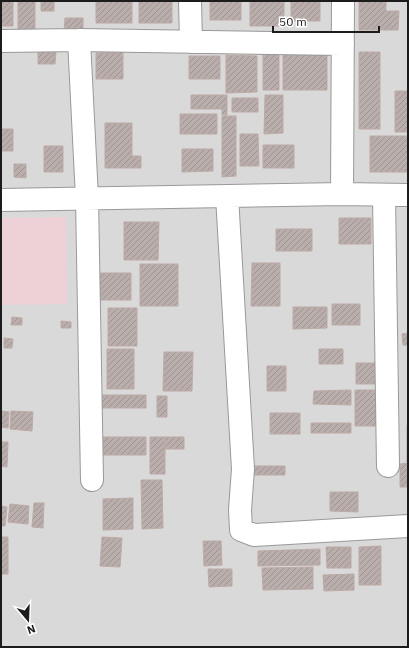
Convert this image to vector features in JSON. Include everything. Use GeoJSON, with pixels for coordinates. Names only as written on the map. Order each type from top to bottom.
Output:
{"type":"FeatureCollection","features":[{"type":"Feature","properties":{"kind":"street"},"geometry":{"type":"LineString","coordinates":[[190,1],[191,42]]}},
{"type":"Feature","properties":{"kind":"street"},"geometry":{"type":"LineString","coordinates":[[342,194],[343,1]]}},
{"type":"Feature","properties":{"kind":"street"},"geometry":{"type":"LineString","coordinates":[[79,40],[87,198],[92,480]]}},
{"type":"Feature","properties":{"kind":"street"},"geometry":{"type":"LineString","coordinates":[[1,41],[79,40],[343,44]]}},
{"type":"Feature","properties":{"kind":"street"},"geometry":{"type":"LineString","coordinates":[[1,200],[342,194],[408,195]]}},
{"type":"Feature","properties":{"kind":"street"},"geometry":{"type":"LineString","coordinates":[[384,195],[388,466]]}},
{"type":"Feature","properties":{"kind":"street"},"geometry":{"type":"LineString","coordinates":[[227,196],[243,469],[240,510],[241,530],[254,535],[408,526]]}},
{"type":"Feature","properties":{"kind":"shaded area"},"geometry":{"type":"Polygon","coordinates":[[[1,1],[408,1],[408,647],[1,647],[1,1]]]}},
{"type":"Feature","properties":{"kind":"shaded area"},"geometry":{"type":"Polygon","coordinates":[[[66,217],[67,304],[1,305],[1,218],[66,217]]]}},
{"type":"Feature","properties":{"kind":"building"},"geometry":{"type":"Polygon","coordinates":[[[1,1],[13,1],[13,26],[1,26],[1,1]]]}},
{"type":"Feature","properties":{"kind":"building"},"geometry":{"type":"Polygon","coordinates":[[[18,1],[35,1],[35,30],[18,30],[18,1]]]}},
{"type":"Feature","properties":{"kind":"building"},"geometry":{"type":"Polygon","coordinates":[[[41,1],[54,1],[54,11],[41,11],[41,1]]]}},
{"type":"Feature","properties":{"kind":"building"},"geometry":{"type":"Polygon","coordinates":[[[96,1],[132,1],[132,23],[96,23],[96,1]]]}},
{"type":"Feature","properties":{"kind":"building"},"geometry":{"type":"Polygon","coordinates":[[[139,1],[172,1],[172,23],[139,23],[139,1]]]}},
{"type":"Feature","properties":{"kind":"building"},"geometry":{"type":"Polygon","coordinates":[[[210,1],[241,1],[241,20],[210,20],[210,1]]]}},
{"type":"Feature","properties":{"kind":"building"},"geometry":{"type":"Polygon","coordinates":[[[291,1],[320,1],[320,21],[291,21],[291,1]]]}},
{"type":"Feature","properties":{"kind":"building"},"geometry":{"type":"Polygon","coordinates":[[[359,1],[386,1],[386,11],[399,11],[398,30],[359,30],[359,1]]]}},
{"type":"Feature","properties":{"kind":"building"},"geometry":{"type":"Polygon","coordinates":[[[250,2],[284,2],[284,26],[250,26],[250,2]]]}},
{"type":"Feature","properties":{"kind":"building"},"geometry":{"type":"Polygon","coordinates":[[[65,18],[83,18],[83,32],[64,32],[65,18]]]}},
{"type":"Feature","properties":{"kind":"building"},"geometry":{"type":"Polygon","coordinates":[[[38,51],[56,51],[55,64],[38,64],[38,51]]]}},
{"type":"Feature","properties":{"kind":"building"},"geometry":{"type":"Polygon","coordinates":[[[263,51],[279,51],[279,90],[263,90],[263,51]]]}},
{"type":"Feature","properties":{"kind":"building"},"geometry":{"type":"Polygon","coordinates":[[[283,51],[327,51],[327,90],[283,90],[283,51]]]}},
{"type":"Feature","properties":{"kind":"building"},"geometry":{"type":"Polygon","coordinates":[[[123,52],[123,79],[96,79],[96,53],[123,52]]]}},
{"type":"Feature","properties":{"kind":"building"},"geometry":{"type":"Polygon","coordinates":[[[359,52],[380,52],[380,129],[359,129],[359,52]]]}},
{"type":"Feature","properties":{"kind":"building"},"geometry":{"type":"Polygon","coordinates":[[[226,55],[257,56],[257,92],[226,93],[226,55]]]}},
{"type":"Feature","properties":{"kind":"building"},"geometry":{"type":"Polygon","coordinates":[[[189,56],[220,56],[220,79],[189,79],[189,56]]]}},
{"type":"Feature","properties":{"kind":"building"},"geometry":{"type":"Polygon","coordinates":[[[395,91],[408,91],[408,132],[395,132],[395,91]]]}},
{"type":"Feature","properties":{"kind":"building"},"geometry":{"type":"Polygon","coordinates":[[[191,95],[227,95],[227,115],[222,115],[222,109],[191,109],[191,95]]]}},
{"type":"Feature","properties":{"kind":"building"},"geometry":{"type":"Polygon","coordinates":[[[265,95],[283,95],[283,133],[264,134],[265,95]]]}},
{"type":"Feature","properties":{"kind":"building"},"geometry":{"type":"Polygon","coordinates":[[[232,98],[258,98],[258,112],[232,112],[232,98]]]}},
{"type":"Feature","properties":{"kind":"building"},"geometry":{"type":"Polygon","coordinates":[[[180,114],[217,114],[217,134],[180,134],[180,114]]]}},
{"type":"Feature","properties":{"kind":"building"},"geometry":{"type":"Polygon","coordinates":[[[222,116],[236,116],[236,176],[222,177],[222,116]]]}},
{"type":"Feature","properties":{"kind":"building"},"geometry":{"type":"Polygon","coordinates":[[[105,123],[132,123],[132,156],[141,156],[141,168],[105,168],[105,123]]]}},
{"type":"Feature","properties":{"kind":"building"},"geometry":{"type":"Polygon","coordinates":[[[1,129],[13,129],[13,151],[1,151],[1,129]]]}},
{"type":"Feature","properties":{"kind":"building"},"geometry":{"type":"Polygon","coordinates":[[[240,134],[258,134],[259,166],[240,166],[240,134]]]}},
{"type":"Feature","properties":{"kind":"building"},"geometry":{"type":"Polygon","coordinates":[[[370,136],[408,136],[408,172],[370,172],[370,136]]]}},
{"type":"Feature","properties":{"kind":"building"},"geometry":{"type":"Polygon","coordinates":[[[263,145],[294,145],[294,168],[263,168],[263,145]]]}},
{"type":"Feature","properties":{"kind":"building"},"geometry":{"type":"Polygon","coordinates":[[[44,146],[63,146],[63,172],[44,172],[44,146]]]}},
{"type":"Feature","properties":{"kind":"building"},"geometry":{"type":"Polygon","coordinates":[[[182,149],[213,149],[213,171],[182,172],[182,149]]]}},
{"type":"Feature","properties":{"kind":"building"},"geometry":{"type":"Polygon","coordinates":[[[14,164],[26,164],[26,178],[14,177],[14,164]]]}},
{"type":"Feature","properties":{"kind":"building"},"geometry":{"type":"Polygon","coordinates":[[[339,218],[371,218],[371,244],[339,244],[339,218]]]}},
{"type":"Feature","properties":{"kind":"building"},"geometry":{"type":"Polygon","coordinates":[[[124,222],[159,222],[158,260],[124,260],[124,222]]]}},
{"type":"Feature","properties":{"kind":"building"},"geometry":{"type":"Polygon","coordinates":[[[276,229],[312,229],[312,251],[276,251],[276,229]]]}},
{"type":"Feature","properties":{"kind":"building"},"geometry":{"type":"Polygon","coordinates":[[[252,263],[280,263],[280,306],[251,306],[252,263]]]}},
{"type":"Feature","properties":{"kind":"building"},"geometry":{"type":"Polygon","coordinates":[[[140,264],[178,264],[178,306],[140,306],[140,264]]]}},
{"type":"Feature","properties":{"kind":"building"},"geometry":{"type":"Polygon","coordinates":[[[97,273],[131,273],[131,300],[97,300],[97,273]]]}},
{"type":"Feature","properties":{"kind":"building"},"geometry":{"type":"Polygon","coordinates":[[[332,304],[360,304],[360,325],[332,325],[332,304]]]}},
{"type":"Feature","properties":{"kind":"building"},"geometry":{"type":"Polygon","coordinates":[[[293,307],[327,307],[327,328],[293,329],[293,307]]]}},
{"type":"Feature","properties":{"kind":"building"},"geometry":{"type":"Polygon","coordinates":[[[108,308],[137,308],[137,346],[108,346],[108,308]]]}},
{"type":"Feature","properties":{"kind":"building"},"geometry":{"type":"Polygon","coordinates":[[[12,317],[22,318],[22,325],[11,325],[12,317]]]}},
{"type":"Feature","properties":{"kind":"building"},"geometry":{"type":"Polygon","coordinates":[[[61,321],[71,322],[71,328],[61,328],[61,321]]]}},
{"type":"Feature","properties":{"kind":"building"},"geometry":{"type":"Polygon","coordinates":[[[408,333],[408,345],[403,345],[402,334],[408,333]]]}},
{"type":"Feature","properties":{"kind":"building"},"geometry":{"type":"Polygon","coordinates":[[[4,338],[13,339],[12,348],[4,348],[4,338]]]}},
{"type":"Feature","properties":{"kind":"building"},"geometry":{"type":"Polygon","coordinates":[[[107,349],[134,349],[134,389],[107,389],[107,349]]]}},
{"type":"Feature","properties":{"kind":"building"},"geometry":{"type":"Polygon","coordinates":[[[319,349],[343,349],[343,364],[319,364],[319,349]]]}},
{"type":"Feature","properties":{"kind":"building"},"geometry":{"type":"Polygon","coordinates":[[[164,352],[193,352],[192,391],[163,391],[164,352]]]}},
{"type":"Feature","properties":{"kind":"building"},"geometry":{"type":"Polygon","coordinates":[[[356,363],[380,363],[380,384],[356,384],[356,363]]]}},
{"type":"Feature","properties":{"kind":"building"},"geometry":{"type":"Polygon","coordinates":[[[267,366],[286,366],[286,391],[267,391],[267,366]]]}},
{"type":"Feature","properties":{"kind":"building"},"geometry":{"type":"Polygon","coordinates":[[[351,390],[351,405],[313,404],[314,391],[351,390]]]}},
{"type":"Feature","properties":{"kind":"building"},"geometry":{"type":"Polygon","coordinates":[[[355,390],[378,390],[378,426],[355,426],[355,390]]]}},
{"type":"Feature","properties":{"kind":"building"},"geometry":{"type":"Polygon","coordinates":[[[101,395],[146,395],[146,408],[101,408],[101,395]]]}},
{"type":"Feature","properties":{"kind":"building"},"geometry":{"type":"Polygon","coordinates":[[[157,396],[167,396],[167,417],[157,417],[157,396]]]}},
{"type":"Feature","properties":{"kind":"building"},"geometry":{"type":"Polygon","coordinates":[[[1,411],[9,412],[8,428],[1,427],[1,411]]]}},
{"type":"Feature","properties":{"kind":"building"},"geometry":{"type":"Polygon","coordinates":[[[11,411],[33,412],[32,431],[10,429],[11,411]]]}},
{"type":"Feature","properties":{"kind":"building"},"geometry":{"type":"Polygon","coordinates":[[[270,413],[300,413],[300,434],[270,434],[270,413]]]}},
{"type":"Feature","properties":{"kind":"building"},"geometry":{"type":"Polygon","coordinates":[[[311,423],[351,423],[351,433],[311,433],[311,423]]]}},
{"type":"Feature","properties":{"kind":"building"},"geometry":{"type":"Polygon","coordinates":[[[408,425],[408,439],[407,439],[408,425]]]}},
{"type":"Feature","properties":{"kind":"building"},"geometry":{"type":"Polygon","coordinates":[[[103,437],[146,437],[146,455],[103,455],[103,437]]]}},
{"type":"Feature","properties":{"kind":"building"},"geometry":{"type":"Polygon","coordinates":[[[150,437],[165,437],[165,474],[150,474],[150,437]]]}},
{"type":"Feature","properties":{"kind":"building"},"geometry":{"type":"Polygon","coordinates":[[[165,437],[184,437],[184,449],[165,449],[165,437]]]}},
{"type":"Feature","properties":{"kind":"building"},"geometry":{"type":"Polygon","coordinates":[[[408,439],[408,462],[407,462],[408,439]]]}},
{"type":"Feature","properties":{"kind":"building"},"geometry":{"type":"Polygon","coordinates":[[[1,442],[8,442],[7,467],[1,466],[1,442]]]}},
{"type":"Feature","properties":{"kind":"building"},"geometry":{"type":"Polygon","coordinates":[[[408,463],[408,487],[400,487],[400,464],[408,463]]]}},
{"type":"Feature","properties":{"kind":"building"},"geometry":{"type":"Polygon","coordinates":[[[249,466],[285,466],[285,475],[249,475],[249,466]]]}},
{"type":"Feature","properties":{"kind":"building"},"geometry":{"type":"Polygon","coordinates":[[[141,480],[162,480],[163,528],[142,529],[141,480]]]}},
{"type":"Feature","properties":{"kind":"building"},"geometry":{"type":"Polygon","coordinates":[[[330,492],[358,492],[358,512],[330,511],[330,492]]]}},
{"type":"Feature","properties":{"kind":"building"},"geometry":{"type":"Polygon","coordinates":[[[133,498],[133,529],[103,530],[103,499],[133,498]]]}},
{"type":"Feature","properties":{"kind":"building"},"geometry":{"type":"Polygon","coordinates":[[[34,503],[44,503],[43,528],[32,527],[34,503]]]}},
{"type":"Feature","properties":{"kind":"building"},"geometry":{"type":"Polygon","coordinates":[[[10,504],[29,506],[28,524],[8,522],[10,504]]]}},
{"type":"Feature","properties":{"kind":"building"},"geometry":{"type":"Polygon","coordinates":[[[1,506],[7,507],[5,526],[1,526],[1,506]]]}},
{"type":"Feature","properties":{"kind":"building"},"geometry":{"type":"Polygon","coordinates":[[[1,537],[8,537],[8,574],[1,574],[1,537]]]}},
{"type":"Feature","properties":{"kind":"building"},"geometry":{"type":"Polygon","coordinates":[[[102,537],[122,538],[120,567],[100,566],[102,537]]]}},
{"type":"Feature","properties":{"kind":"building"},"geometry":{"type":"Polygon","coordinates":[[[203,541],[221,541],[222,565],[204,566],[203,541]]]}},
{"type":"Feature","properties":{"kind":"building"},"geometry":{"type":"Polygon","coordinates":[[[381,546],[381,585],[359,585],[359,547],[381,546]]]}},
{"type":"Feature","properties":{"kind":"building"},"geometry":{"type":"Polygon","coordinates":[[[326,547],[351,547],[351,568],[327,568],[326,547]]]}},
{"type":"Feature","properties":{"kind":"building"},"geometry":{"type":"Polygon","coordinates":[[[320,549],[320,565],[258,566],[258,551],[320,549]]]}},
{"type":"Feature","properties":{"kind":"building"},"geometry":{"type":"Polygon","coordinates":[[[313,567],[313,589],[263,590],[262,568],[313,567]]]}},
{"type":"Feature","properties":{"kind":"building"},"geometry":{"type":"Polygon","coordinates":[[[208,569],[232,569],[232,586],[209,587],[208,569]]]}},
{"type":"Feature","properties":{"kind":"building"},"geometry":{"type":"Polygon","coordinates":[[[354,574],[354,590],[324,591],[323,575],[354,574]]]}}]}
